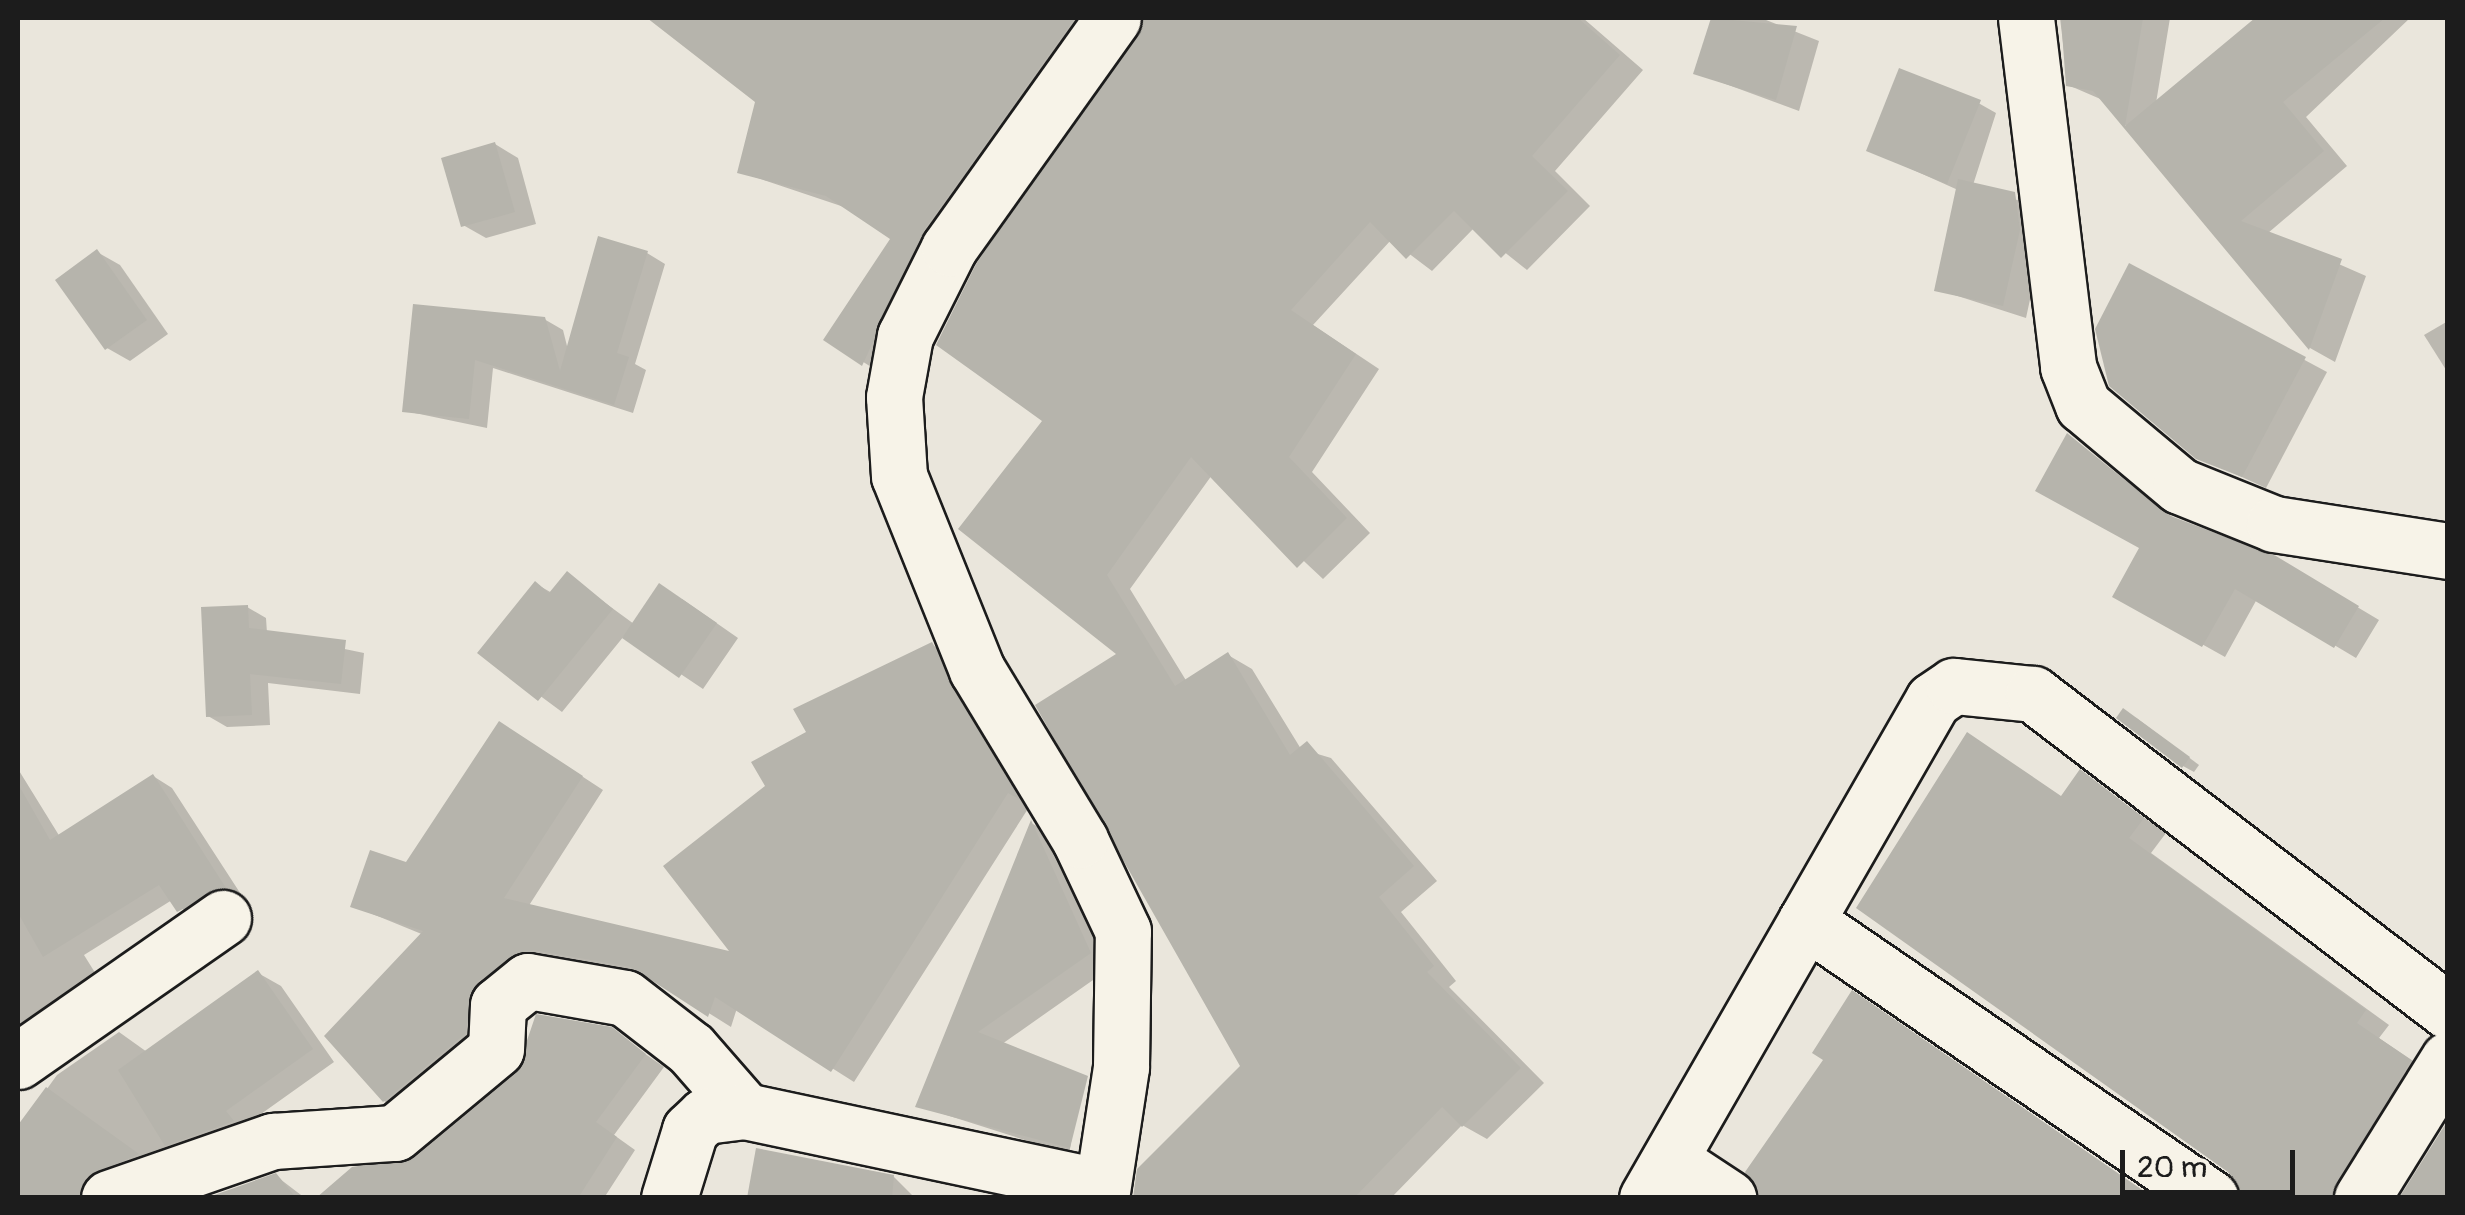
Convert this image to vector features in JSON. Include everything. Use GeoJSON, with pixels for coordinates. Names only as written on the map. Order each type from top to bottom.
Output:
{"type":"FeatureCollection","features":[{"type":"Feature","properties":{"kind":"street"},"geometry":{"type":"LineString","coordinates":[[668,1198],[690,1130],[705,1116],[745,1111],[1102,1192],[1121,1067],[1123,931],[1080,840],[977,670],[899,476],[894,396],[905,336],[950,248],[1114,18]]}},
{"type":"Feature","properties":{"kind":"street"},"geometry":{"type":"LineString","coordinates":[[2026,18],[2068,367],[2083,405],[2127,448],[2212,499],[2274,524],[2448,552]]}},
{"type":"Feature","properties":{"kind":"street"},"geometry":{"type":"LineString","coordinates":[[1728,1198],[1661,1180],[1932,700],[1954,686],[2006,686],[2034,694],[2448,1012]]}},
{"type":"Feature","properties":{"kind":"street"},"geometry":{"type":"LineString","coordinates":[[18,1061],[223,918]]}},
{"type":"Feature","properties":{"kind":"street"},"geometry":{"type":"LineString","coordinates":[[1806,921],[2210,1198]]}},
{"type":"Feature","properties":{"kind":"street"},"geometry":{"type":"LineString","coordinates":[[110,1198],[273,1141],[395,1133],[496,1049],[498,1005],[528,980],[625,998],[691,1049],[745,1111]]}},
{"type":"Feature","properties":{"kind":"street"},"geometry":{"type":"LineString","coordinates":[[2362,1198],[2448,1060]]}},
{"type":"Feature","properties":{"kind":"building"},"geometry":{"type":"Polygon","coordinates":[[[647,18],[1075,18],[924,230],[862,366],[823,340],[890,239],[826,196],[737,173],[755,102],[647,18]]]}},
{"type":"Feature","properties":{"kind":"building"},"geometry":{"type":"Polygon","coordinates":[[[1144,18],[1578,18],[1620,55],[1532,156],[1568,191],[1501,258],[1454,211],[1406,259],[1370,222],[1291,310],[1356,354],[1289,457],[1347,518],[1297,568],[1191,457],[1107,575],[1175,686],[1228,652],[1290,755],[1307,741],[1414,866],[1379,897],[1434,966],[1427,972],[1521,1068],[1462,1127],[1442,1107],[1354,1198],[1133,1198],[1137,1169],[1240,1066],[1035,705],[1116,654],[958,529],[1042,421],[936,345],[976,264],[1144,18]]]}},
{"type":"Feature","properties":{"kind":"building"},"geometry":{"type":"Polygon","coordinates":[[[1711,18],[1797,26],[1776,100],[1693,74],[1711,18]]]}},
{"type":"Feature","properties":{"kind":"building"},"geometry":{"type":"Polygon","coordinates":[[[2061,18],[2143,18],[2125,126],[2255,18],[2385,18],[2283,102],[2324,151],[2241,221],[2342,259],[2309,350],[2093,91],[2066,86],[2061,18]]]}},
{"type":"Feature","properties":{"kind":"building"},"geometry":{"type":"Polygon","coordinates":[[[1899,68],[1981,100],[1947,184],[1866,151],[1899,68]]]}},
{"type":"Feature","properties":{"kind":"building"},"geometry":{"type":"Polygon","coordinates":[[[495,142],[515,212],[461,227],[441,158],[495,142]]]}},
{"type":"Feature","properties":{"kind":"building"},"geometry":{"type":"Polygon","coordinates":[[[1958,179],[2015,192],[2020,230],[2003,306],[1934,291],[1958,179]]]}},
{"type":"Feature","properties":{"kind":"building"},"geometry":{"type":"Polygon","coordinates":[[[598,236],[648,251],[617,353],[629,357],[614,405],[475,360],[469,419],[402,412],[413,304],[545,317],[560,371],[598,236]]]}},
{"type":"Feature","properties":{"kind":"building"},"geometry":{"type":"Polygon","coordinates":[[[97,249],[147,320],[105,350],[55,280],[97,249]]]}},
{"type":"Feature","properties":{"kind":"building"},"geometry":{"type":"Polygon","coordinates":[[[2129,263],[2306,357],[2242,477],[2196,459],[2109,386],[2095,329],[2129,263]]]}},
{"type":"Feature","properties":{"kind":"building"},"geometry":{"type":"Polygon","coordinates":[[[2067,433],[2168,515],[2276,556],[2359,606],[2334,648],[2235,589],[2202,647],[2112,597],[2139,548],[2035,491],[2067,433]]]}},
{"type":"Feature","properties":{"kind":"building"},"geometry":{"type":"Polygon","coordinates":[[[567,571],[613,609],[538,701],[477,653],[535,581],[549,593],[567,571]]]}},
{"type":"Feature","properties":{"kind":"building"},"geometry":{"type":"Polygon","coordinates":[[[659,583],[717,623],[679,678],[622,638],[659,583]]]}},
{"type":"Feature","properties":{"kind":"building"},"geometry":{"type":"Polygon","coordinates":[[[248,605],[249,628],[346,640],[341,684],[250,674],[252,715],[206,717],[201,607],[248,605]]]}},
{"type":"Feature","properties":{"kind":"building"},"geometry":{"type":"Polygon","coordinates":[[[932,642],[1019,799],[1008,793],[831,1072],[715,997],[708,1017],[631,967],[533,950],[478,981],[465,1034],[383,1102],[324,1036],[423,931],[350,907],[370,850],[406,862],[499,721],[583,776],[504,898],[729,951],[663,866],[765,786],[751,762],[806,732],[793,709],[932,642]]]}},
{"type":"Feature","properties":{"kind":"building"},"geometry":{"type":"Polygon","coordinates":[[[2123,708],[2190,757],[2182,768],[2116,718],[2123,708]]]}},
{"type":"Feature","properties":{"kind":"building"},"geometry":{"type":"Polygon","coordinates":[[[1967,732],[2061,796],[2080,769],[2144,818],[2129,838],[2366,1010],[2357,1023],[2411,1060],[2331,1198],[2241,1198],[2228,1172],[1856,908],[1967,732]]]}},
{"type":"Feature","properties":{"kind":"building"},"geometry":{"type":"Polygon","coordinates":[[[153,774],[226,888],[177,912],[159,885],[43,957],[18,913],[18,784],[50,840],[153,774]]]}},
{"type":"Feature","properties":{"kind":"building"},"geometry":{"type":"Polygon","coordinates":[[[1031,820],[1091,953],[978,1032],[1088,1076],[1070,1148],[915,1107],[1031,820]]]}},
{"type":"Feature","properties":{"kind":"building"},"geometry":{"type":"Polygon","coordinates":[[[258,970],[313,1049],[226,1111],[234,1121],[165,1146],[118,1070],[258,970]]]}},
{"type":"Feature","properties":{"kind":"building"},"geometry":{"type":"Polygon","coordinates":[[[1852,990],[2154,1198],[1759,1198],[1745,1172],[1823,1060],[1812,1053],[1852,990]]]}},
{"type":"Feature","properties":{"kind":"building"},"geometry":{"type":"Polygon","coordinates":[[[536,1014],[612,1027],[646,1054],[596,1122],[617,1137],[578,1198],[316,1198],[352,1167],[415,1157],[516,1073],[536,1014]]]}},
{"type":"Feature","properties":{"kind":"building"},"geometry":{"type":"Polygon","coordinates":[[[46,1087],[139,1154],[86,1177],[79,1198],[18,1198],[18,1125],[46,1087]]]}},
{"type":"Feature","properties":{"kind":"building"},"geometry":{"type":"Polygon","coordinates":[[[2448,1120],[2448,1198],[2399,1198],[2448,1120]]]}},
{"type":"Feature","properties":{"kind":"building"},"geometry":{"type":"Polygon","coordinates":[[[756,1148],[894,1175],[892,1198],[747,1198],[756,1148]]]}},
{"type":"Feature","properties":{"kind":"building"},"geometry":{"type":"Polygon","coordinates":[[[276,1173],[296,1198],[206,1198],[276,1173]]]}}]}
